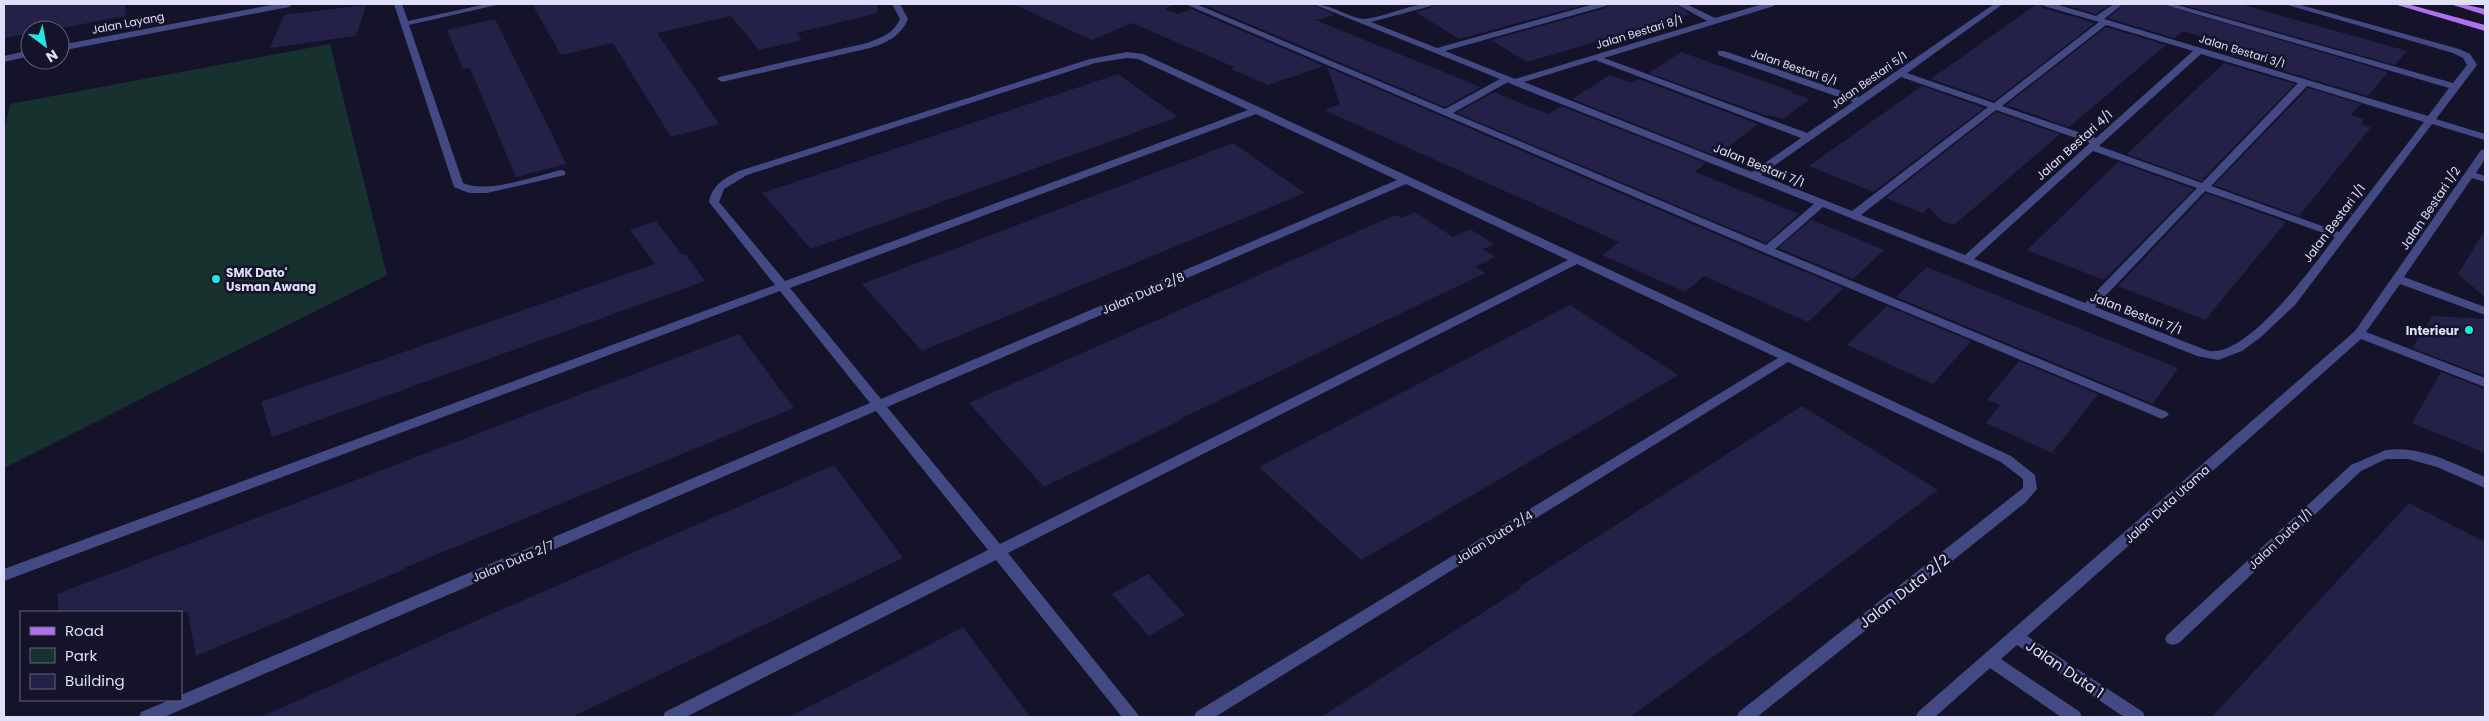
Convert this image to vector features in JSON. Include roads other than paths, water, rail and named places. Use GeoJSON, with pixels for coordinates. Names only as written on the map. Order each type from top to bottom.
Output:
{"type":"FeatureCollection","features":[{"type":"Feature","properties":{"kind":"main road"},"geometry":{"type":"LineString","coordinates":[[2398,4],[2485,28]]}},
{"type":"Feature","properties":{"kind":"main road"},"geometry":{"type":"LineString","coordinates":[[2454,4],[2485,12]]}},
{"type":"Feature","properties":{"kind":"street","name":"Jalan Layang"},"geometry":{"type":"LineString","coordinates":[[70,46],[289,4]]}},
{"type":"Feature","properties":{"kind":"street"},"geometry":{"type":"LineString","coordinates":[[398,4],[458,185],[468,190],[487,190],[561,173]]}},
{"type":"Feature","properties":{"kind":"street"},"geometry":{"type":"LineString","coordinates":[[404,24],[470,6],[497,4]]}},
{"type":"Feature","properties":{"kind":"street"},"geometry":{"type":"LineString","coordinates":[[722,78],[870,45],[890,37],[901,27],[904,19],[896,4]]}},
{"type":"Feature","properties":{"kind":"street"},"geometry":{"type":"LineString","coordinates":[[1189,4],[1767,250],[2162,415]]}},
{"type":"Feature","properties":{"kind":"street","name":"Jalan Bestari 7/1"},"geometry":{"type":"LineString","coordinates":[[1317,4],[2192,349]]}},
{"type":"Feature","properties":{"kind":"street"},"geometry":{"type":"LineString","coordinates":[[1362,22],[1428,4]]}},
{"type":"Feature","properties":{"kind":"street"},"geometry":{"type":"LineString","coordinates":[[1436,51],[1603,4]]}},
{"type":"Feature","properties":{"kind":"street"},"geometry":{"type":"LineString","coordinates":[[1680,4],[1714,21]]}},
{"type":"Feature","properties":{"kind":"street","name":"Jalan Bestari 8/1"},"geometry":{"type":"LineString","coordinates":[[1446,113],[1511,80],[1770,4]]}},
{"type":"Feature","properties":{"kind":"street","name":"Jalan Bestari 5/1"},"geometry":{"type":"LineString","coordinates":[[1753,176],[1999,4]]}},
{"type":"Feature","properties":{"kind":"street","name":"Jalan Bestari 3/1"},"geometry":{"type":"LineString","coordinates":[[2048,4],[2485,137]]}},
{"type":"Feature","properties":{"kind":"street"},"geometry":{"type":"LineString","coordinates":[[1853,216],[1995,107],[2119,4]]}},
{"type":"Feature","properties":{"kind":"street"},"geometry":{"type":"LineString","coordinates":[[2166,4],[2455,87]]}},
{"type":"Feature","properties":{"kind":"street","name":"Jalan Bestari 1/1"},"geometry":{"type":"LineString","coordinates":[[2192,349],[2217,356],[2227,354],[2264,327],[2291,302],[2472,65],[2467,56],[2456,51],[2288,4]]}},
{"type":"Feature","properties":{"kind":"street","name":"Jalan Bestari 4/1"},"geometry":{"type":"LineString","coordinates":[[1966,260],[2200,50]]}},
{"type":"Feature","properties":{"kind":"street","name":"Jalan Bestari 6/1"},"geometry":{"type":"LineString","coordinates":[[1721,53],[1860,101]]}},
{"type":"Feature","properties":{"kind":"street"},"geometry":{"type":"LineString","coordinates":[[1132,717],[714,202],[714,194],[719,187],[743,173],[1110,56],[1127,55],[1151,60],[1786,358]]}},
{"type":"Feature","properties":{"kind":"street"},"geometry":{"type":"LineString","coordinates":[[4,58],[20,56]]}},
{"type":"Feature","properties":{"kind":"street"},"geometry":{"type":"LineString","coordinates":[[1594,57],[1808,138]]}},
{"type":"Feature","properties":{"kind":"street"},"geometry":{"type":"LineString","coordinates":[[1899,74],[1995,107],[2204,187],[2342,236]]}},
{"type":"Feature","properties":{"kind":"street"},"geometry":{"type":"LineString","coordinates":[[2087,308],[2305,82]]}},
{"type":"Feature","properties":{"kind":"street"},"geometry":{"type":"LineString","coordinates":[[4,575],[1258,110]]}},
{"type":"Feature","properties":{"kind":"street","name":"Jalan Bestari 1/2"},"geometry":{"type":"LineString","coordinates":[[2398,279],[2485,152]]}},
{"type":"Feature","properties":{"kind":"street"},"geometry":{"type":"LineString","coordinates":[[2470,174],[2485,179]]}},
{"type":"Feature","properties":{"kind":"street","name":"Jalan Duta 2/8"},"geometry":{"type":"LineString","coordinates":[[879,405],[1406,180]]}},
{"type":"Feature","properties":{"kind":"street"},"geometry":{"type":"LineString","coordinates":[[1767,250],[1822,203]]}},
{"type":"Feature","properties":{"kind":"street"},"geometry":{"type":"LineString","coordinates":[[670,717],[1576,260]]}},
{"type":"Feature","properties":{"kind":"street"},"geometry":{"type":"LineString","coordinates":[[2398,279],[2485,311]]}},
{"type":"Feature","properties":{"kind":"street","name":"Jalan Duta Utama"},"geometry":{"type":"LineString","coordinates":[[1924,717],[2359,334],[2398,279]]}},
{"type":"Feature","properties":{"kind":"street"},"geometry":{"type":"LineString","coordinates":[[2359,334],[2485,383]]}},
{"type":"Feature","properties":{"kind":"street","name":"Jalan Duta 2/2"},"geometry":{"type":"LineString","coordinates":[[1745,717],[2030,489],[2030,478],[2006,459],[1786,358]]}},
{"type":"Feature","properties":{"kind":"street","name":"Jalan Duta 2/4"},"geometry":{"type":"LineString","coordinates":[[1202,717],[1786,358]]}},
{"type":"Feature","properties":{"kind":"street","name":"Jalan Duta 2/7"},"geometry":{"type":"LineString","coordinates":[[147,717],[879,405]]}},
{"type":"Feature","properties":{"kind":"street","name":"Jalan Duta 1/1"},"geometry":{"type":"LineString","coordinates":[[2173,639],[2356,468],[2375,458],[2396,454],[2428,460],[2485,483]]}},
{"type":"Feature","properties":{"kind":"street","name":"Jalan Duta 1"},"geometry":{"type":"LineString","coordinates":[[2017,637],[2137,717]]}},
{"type":"Feature","properties":{"kind":"street"},"geometry":{"type":"LineString","coordinates":[[1990,660],[2074,717]]}},
{"type":"Feature","properties":{"kind":"place","name":"SMK Dato' Usman Awang"},"geometry":{"type":"Point","coordinates":[216,279]}},
{"type":"Feature","properties":{"kind":"place","name":"Interieur"},"geometry":{"type":"Point","coordinates":[2469,330]}}]}
